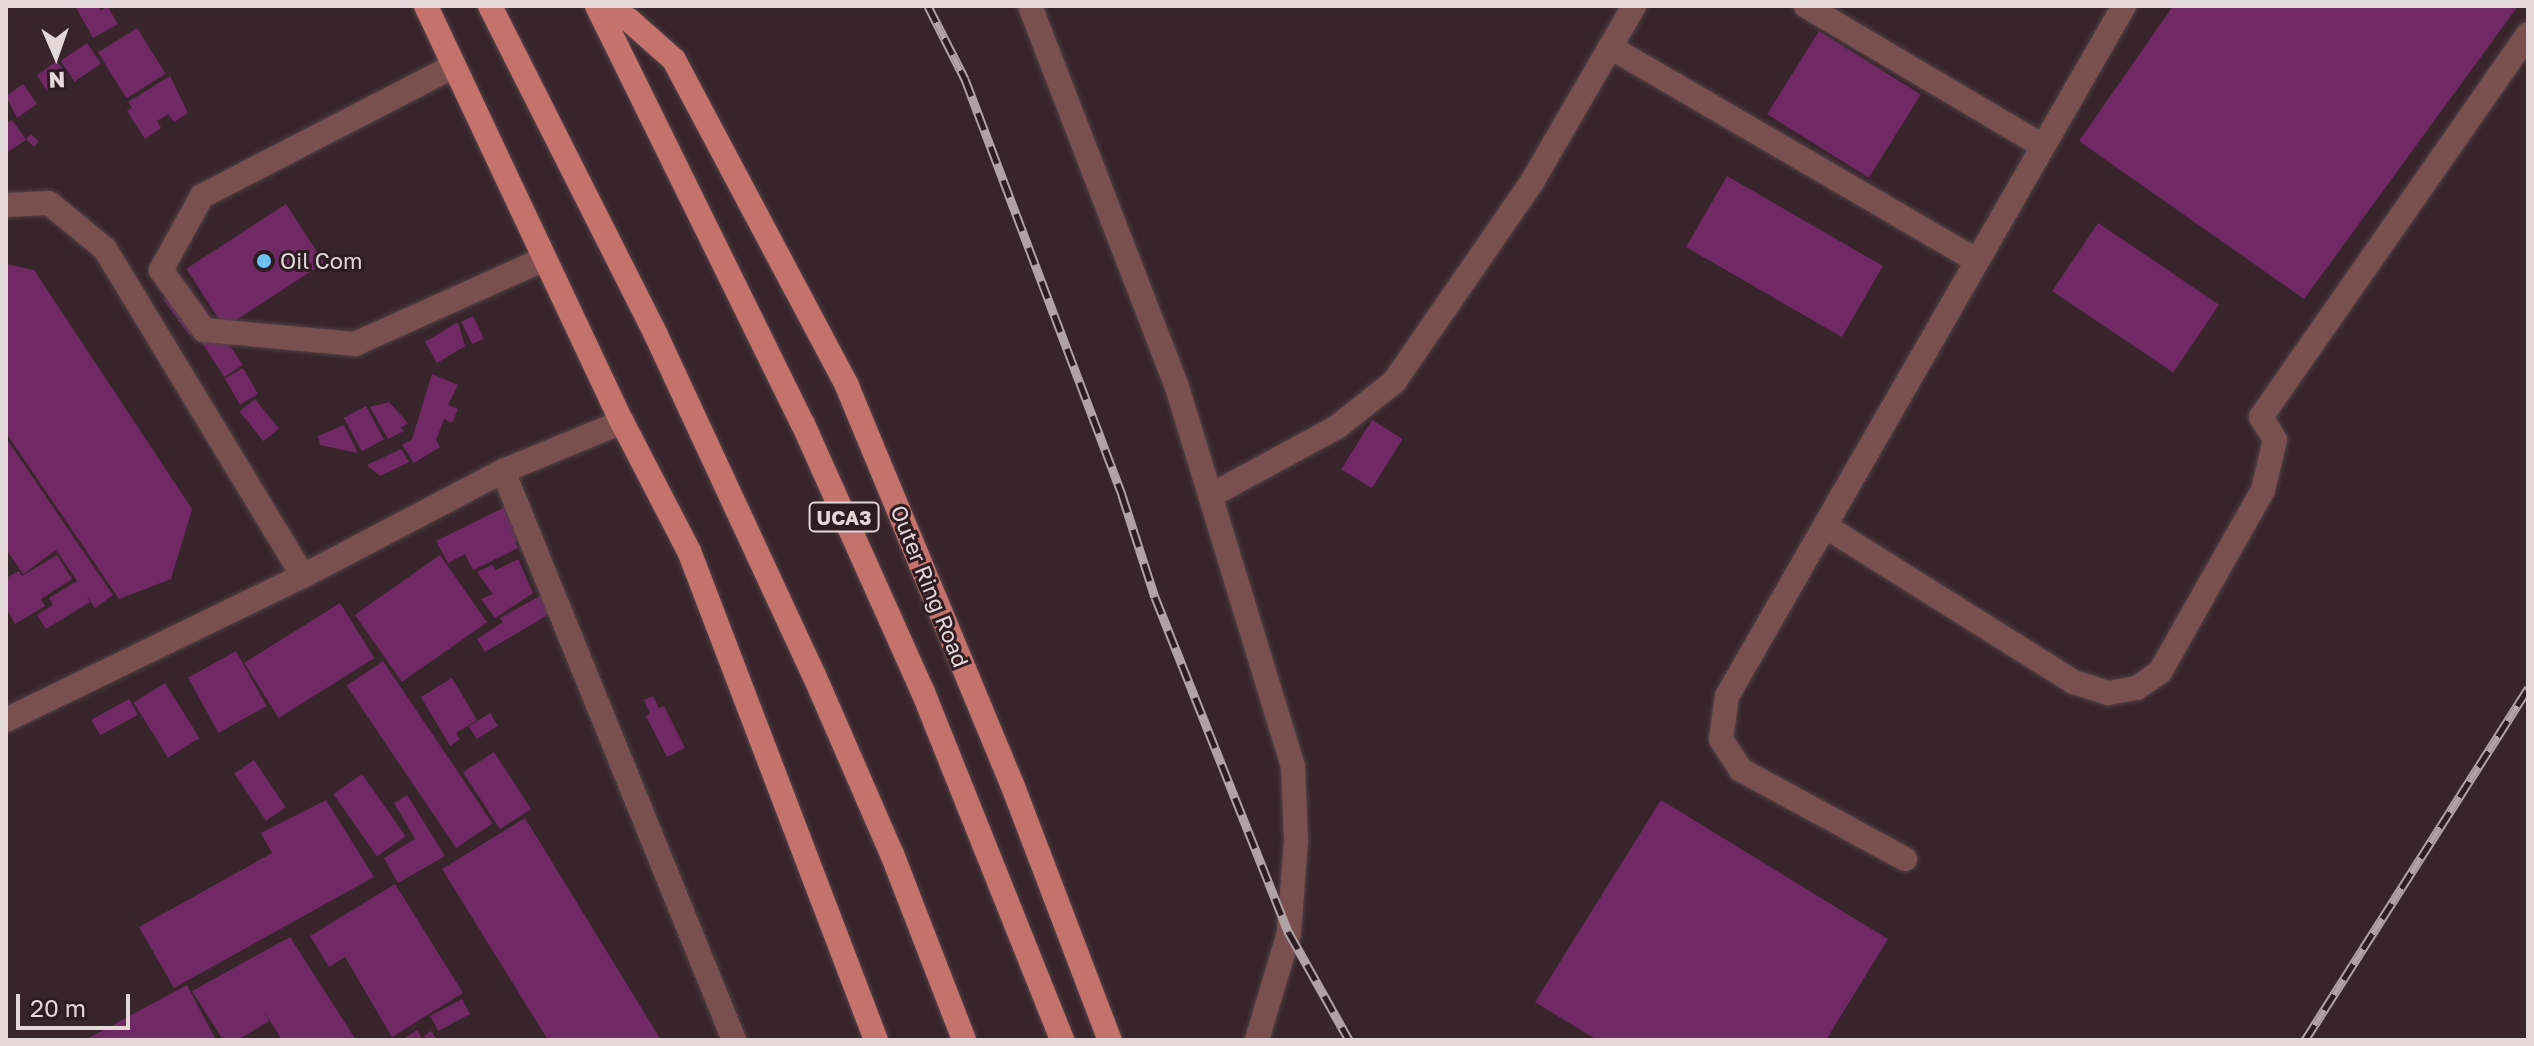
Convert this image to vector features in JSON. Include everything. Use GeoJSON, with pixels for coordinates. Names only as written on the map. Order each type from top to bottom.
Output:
{"type":"FeatureCollection","features":[{"type":"Feature","properties":{"kind":"main road"},"geometry":{"type":"LineString","coordinates":[[426,6],[622,422],[689,551],[876,1040]]}},
{"type":"Feature","properties":{"kind":"main road"},"geometry":{"type":"LineString","coordinates":[[490,6],[656,335],[814,675],[892,854],[964,1040]]}},
{"type":"Feature","properties":{"kind":"main road","name":"Outer Ring Road"},"geometry":{"type":"LineString","coordinates":[[598,6],[809,439],[923,692],[1062,1040]]}},
{"type":"Feature","properties":{"kind":"main road","name":"Outer Ring Road"},"geometry":{"type":"LineString","coordinates":[[598,6],[629,20],[674,60],[847,386],[1012,784],[1110,1040]]}},
{"type":"Feature","properties":{"kind":"street"},"geometry":{"type":"LineString","coordinates":[[1030,6],[1177,387],[1293,766],[1296,841],[1289,933],[1257,1040]]}},
{"type":"Feature","properties":{"kind":"street"},"geometry":{"type":"LineString","coordinates":[[1210,496],[1326,434],[1394,382],[1532,182],[1634,6]]}},
{"type":"Feature","properties":{"kind":"street"},"geometry":{"type":"LineString","coordinates":[[1806,6],[2043,146]]}},
{"type":"Feature","properties":{"kind":"street"},"geometry":{"type":"LineString","coordinates":[[1905,859],[1741,770],[1721,739],[1727,696],[2124,6]]}},
{"type":"Feature","properties":{"kind":"street"},"geometry":{"type":"LineString","coordinates":[[1825,526],[2074,682],[2108,693],[2137,688],[2160,672],[2263,490],[2275,440],[2261,417],[2528,34]]}},
{"type":"Feature","properties":{"kind":"street"},"geometry":{"type":"LineString","coordinates":[[1610,47],[1977,261]]}},
{"type":"Feature","properties":{"kind":"street"},"geometry":{"type":"LineString","coordinates":[[454,66],[202,196],[161,270],[204,330],[355,344],[544,259]]}},
{"type":"Feature","properties":{"kind":"street"},"geometry":{"type":"LineString","coordinates":[[6,205],[49,203],[105,249],[303,576]]}},
{"type":"Feature","properties":{"kind":"street"},"geometry":{"type":"LineString","coordinates":[[6,720],[303,576],[503,471],[622,422]]}},
{"type":"Feature","properties":{"kind":"street"},"geometry":{"type":"LineString","coordinates":[[503,471],[734,1040]]}},
{"type":"Feature","properties":{"kind":"building"},"geometry":{"type":"Polygon","coordinates":[[[75,6],[98,6],[101,11],[107,6],[118,24],[93,38],[75,6]]]}},
{"type":"Feature","properties":{"kind":"building"},"geometry":{"type":"Polygon","coordinates":[[[2173,6],[2518,6],[2304,299],[2079,141],[2173,6]]]}},
{"type":"Feature","properties":{"kind":"building"},"geometry":{"type":"Polygon","coordinates":[[[137,28],[166,74],[127,98],[98,52],[137,28]]]}},
{"type":"Feature","properties":{"kind":"building"},"geometry":{"type":"Polygon","coordinates":[[[1819,31],[1921,95],[1869,178],[1767,114],[1819,31]]]}},
{"type":"Feature","properties":{"kind":"building"},"geometry":{"type":"Polygon","coordinates":[[[87,43],[101,64],[74,82],[60,61],[87,43]]]}},
{"type":"Feature","properties":{"kind":"building"},"geometry":{"type":"Polygon","coordinates":[[[57,61],[68,77],[47,91],[37,75],[57,61]]]}},
{"type":"Feature","properties":{"kind":"building"},"geometry":{"type":"Polygon","coordinates":[[[170,76],[188,113],[174,122],[168,114],[157,121],[161,128],[145,139],[127,111],[132,108],[128,102],[170,76]]]}},
{"type":"Feature","properties":{"kind":"building"},"geometry":{"type":"Polygon","coordinates":[[[23,84],[37,104],[17,118],[6,96],[23,84]]]}},
{"type":"Feature","properties":{"kind":"building"},"geometry":{"type":"Polygon","coordinates":[[[12,120],[26,140],[6,153],[6,124],[12,120]]]}},
{"type":"Feature","properties":{"kind":"building"},"geometry":{"type":"Polygon","coordinates":[[[31,134],[39,142],[34,147],[26,139],[31,134]]]}},
{"type":"Feature","properties":{"kind":"building"},"geometry":{"type":"Polygon","coordinates":[[[1727,176],[1883,266],[1842,337],[1686,247],[1727,176]]]}},
{"type":"Feature","properties":{"kind":"building"},"geometry":{"type":"Polygon","coordinates":[[[286,204],[324,263],[224,328],[186,269],[286,204]]]}},
{"type":"Feature","properties":{"kind":"building"},"geometry":{"type":"Polygon","coordinates":[[[2098,223],[2219,305],[2173,373],[2052,291],[2098,223]]]}},
{"type":"Feature","properties":{"kind":"building"},"geometry":{"type":"Polygon","coordinates":[[[6,264],[34,270],[192,509],[171,579],[119,599],[6,433],[6,264]]]}},
{"type":"Feature","properties":{"kind":"building"},"geometry":{"type":"Polygon","coordinates":[[[186,283],[212,319],[189,335],[163,299],[186,283]]]}},
{"type":"Feature","properties":{"kind":"building"},"geometry":{"type":"Polygon","coordinates":[[[473,316],[484,338],[472,344],[461,322],[473,316]]]}},
{"type":"Feature","properties":{"kind":"building"},"geometry":{"type":"Polygon","coordinates":[[[458,322],[465,346],[437,363],[425,342],[458,322]]]}},
{"type":"Feature","properties":{"kind":"building"},"geometry":{"type":"Polygon","coordinates":[[[216,324],[243,365],[224,377],[198,336],[216,324]]]}},
{"type":"Feature","properties":{"kind":"building"},"geometry":{"type":"Polygon","coordinates":[[[243,368],[258,394],[240,404],[225,379],[243,368]]]}},
{"type":"Feature","properties":{"kind":"building"},"geometry":{"type":"Polygon","coordinates":[[[432,374],[458,385],[448,405],[458,409],[452,423],[444,419],[436,440],[440,447],[414,463],[402,445],[412,439],[432,374]]]}},
{"type":"Feature","properties":{"kind":"building"},"geometry":{"type":"Polygon","coordinates":[[[255,399],[279,429],[263,441],[239,412],[255,399]]]}},
{"type":"Feature","properties":{"kind":"building"},"geometry":{"type":"Polygon","coordinates":[[[389,402],[408,423],[401,428],[404,431],[388,439],[370,407],[389,402]]]}},
{"type":"Feature","properties":{"kind":"building"},"geometry":{"type":"Polygon","coordinates":[[[366,406],[384,440],[362,451],[344,418],[366,406]]]}},
{"type":"Feature","properties":{"kind":"building"},"geometry":{"type":"Polygon","coordinates":[[[1372,420],[1403,439],[1372,488],[1341,469],[1372,420]]]}},
{"type":"Feature","properties":{"kind":"building"},"geometry":{"type":"Polygon","coordinates":[[[344,425],[358,453],[320,445],[318,436],[344,425]]]}},
{"type":"Feature","properties":{"kind":"building"},"geometry":{"type":"Polygon","coordinates":[[[6,438],[113,595],[95,608],[85,593],[90,602],[46,629],[37,615],[53,605],[49,598],[77,581],[56,550],[23,574],[6,549],[6,438]]]}},
{"type":"Feature","properties":{"kind":"building"},"geometry":{"type":"Polygon","coordinates":[[[401,449],[409,462],[380,476],[367,465],[401,449]]]}},
{"type":"Feature","properties":{"kind":"building"},"geometry":{"type":"Polygon","coordinates":[[[507,506],[523,538],[515,542],[518,548],[473,570],[465,554],[448,563],[436,541],[507,506]]]}},
{"type":"Feature","properties":{"kind":"building"},"geometry":{"type":"Polygon","coordinates":[[[57,555],[72,579],[41,599],[45,606],[15,624],[6,608],[6,578],[19,571],[22,576],[57,555]]]}},
{"type":"Feature","properties":{"kind":"building"},"geometry":{"type":"Polygon","coordinates":[[[440,555],[487,622],[402,682],[355,615],[440,555]]]}},
{"type":"Feature","properties":{"kind":"building"},"geometry":{"type":"Polygon","coordinates":[[[518,559],[533,593],[495,618],[481,599],[493,594],[477,572],[492,565],[496,570],[518,559]]]}},
{"type":"Feature","properties":{"kind":"building"},"geometry":{"type":"Polygon","coordinates":[[[542,595],[551,613],[485,652],[477,639],[503,622],[500,618],[542,595]]]}},
{"type":"Feature","properties":{"kind":"building"},"geometry":{"type":"Polygon","coordinates":[[[340,603],[374,658],[279,718],[244,663],[340,603]]]}},
{"type":"Feature","properties":{"kind":"building"},"geometry":{"type":"Polygon","coordinates":[[[236,651],[267,706],[218,733],[188,678],[236,651]]]}},
{"type":"Feature","properties":{"kind":"building"},"geometry":{"type":"Polygon","coordinates":[[[383,661],[493,823],[456,848],[347,686],[383,661]]]}},
{"type":"Feature","properties":{"kind":"building"},"geometry":{"type":"Polygon","coordinates":[[[452,678],[477,720],[456,733],[460,739],[450,746],[421,697],[452,678]]]}},
{"type":"Feature","properties":{"kind":"building"},"geometry":{"type":"Polygon","coordinates":[[[165,683],[199,738],[168,758],[134,703],[165,683]]]}},
{"type":"Feature","properties":{"kind":"building"},"geometry":{"type":"Polygon","coordinates":[[[653,696],[659,708],[664,706],[685,748],[667,757],[646,716],[650,714],[644,700],[653,696]]]}},
{"type":"Feature","properties":{"kind":"building"},"geometry":{"type":"Polygon","coordinates":[[[129,699],[138,715],[100,736],[91,720],[129,699]]]}},
{"type":"Feature","properties":{"kind":"building"},"geometry":{"type":"Polygon","coordinates":[[[490,713],[498,726],[477,739],[469,726],[490,713]]]}},
{"type":"Feature","properties":{"kind":"building"},"geometry":{"type":"Polygon","coordinates":[[[494,752],[531,809],[500,829],[463,772],[494,752]]]}},
{"type":"Feature","properties":{"kind":"building"},"geometry":{"type":"Polygon","coordinates":[[[254,760],[286,807],[266,821],[234,773],[254,760]]]}},
{"type":"Feature","properties":{"kind":"building"},"geometry":{"type":"Polygon","coordinates":[[[362,774],[406,836],[377,856],[333,794],[362,774]]]}},
{"type":"Feature","properties":{"kind":"building"},"geometry":{"type":"Polygon","coordinates":[[[407,795],[445,856],[398,883],[384,858],[415,839],[394,803],[407,795]]]}},
{"type":"Feature","properties":{"kind":"building"},"geometry":{"type":"Polygon","coordinates":[[[326,800],[374,877],[174,988],[139,927],[272,853],[261,833],[326,800]]]}},
{"type":"Feature","properties":{"kind":"building"},"geometry":{"type":"Polygon","coordinates":[[[1661,800],[1888,939],[1826,1040],[1597,1040],[1535,1002],[1661,800]]]}},
{"type":"Feature","properties":{"kind":"building"},"geometry":{"type":"Polygon","coordinates":[[[525,818],[661,1040],[548,1040],[442,869],[525,818]]]}},
{"type":"Feature","properties":{"kind":"building"},"geometry":{"type":"Polygon","coordinates":[[[395,884],[463,993],[392,1037],[345,957],[329,967],[310,936],[395,884]]]}},
{"type":"Feature","properties":{"kind":"building"},"geometry":{"type":"Polygon","coordinates":[[[290,937],[356,1040],[282,1040],[264,1011],[269,1021],[238,1040],[223,1040],[192,991],[290,937]]]}},
{"type":"Feature","properties":{"kind":"building"},"geometry":{"type":"Polygon","coordinates":[[[187,985],[216,1040],[85,1040],[187,985]]]}},
{"type":"Feature","properties":{"kind":"building"},"geometry":{"type":"Polygon","coordinates":[[[462,999],[470,1014],[438,1031],[430,1016],[462,999]]]}},
{"type":"Feature","properties":{"kind":"building"},"geometry":{"type":"Polygon","coordinates":[[[417,1030],[423,1040],[402,1040],[417,1030]]]}},
{"type":"Feature","properties":{"kind":"building"},"geometry":{"type":"Polygon","coordinates":[[[431,1031],[437,1040],[427,1040],[424,1036],[431,1031]]]}},
{"type":"Feature","properties":{"kind":"railway"},"geometry":{"type":"LineString","coordinates":[[928,6],[965,79],[1122,495],[1155,597],[1289,933],[1349,1040]]}},
{"type":"Feature","properties":{"kind":"railway"},"geometry":{"type":"LineString","coordinates":[[2305,1040],[2528,688]]}},
{"type":"Feature","properties":{"kind":"place","name":"Oil Com"},"geometry":{"type":"Point","coordinates":[264,261]}}]}
